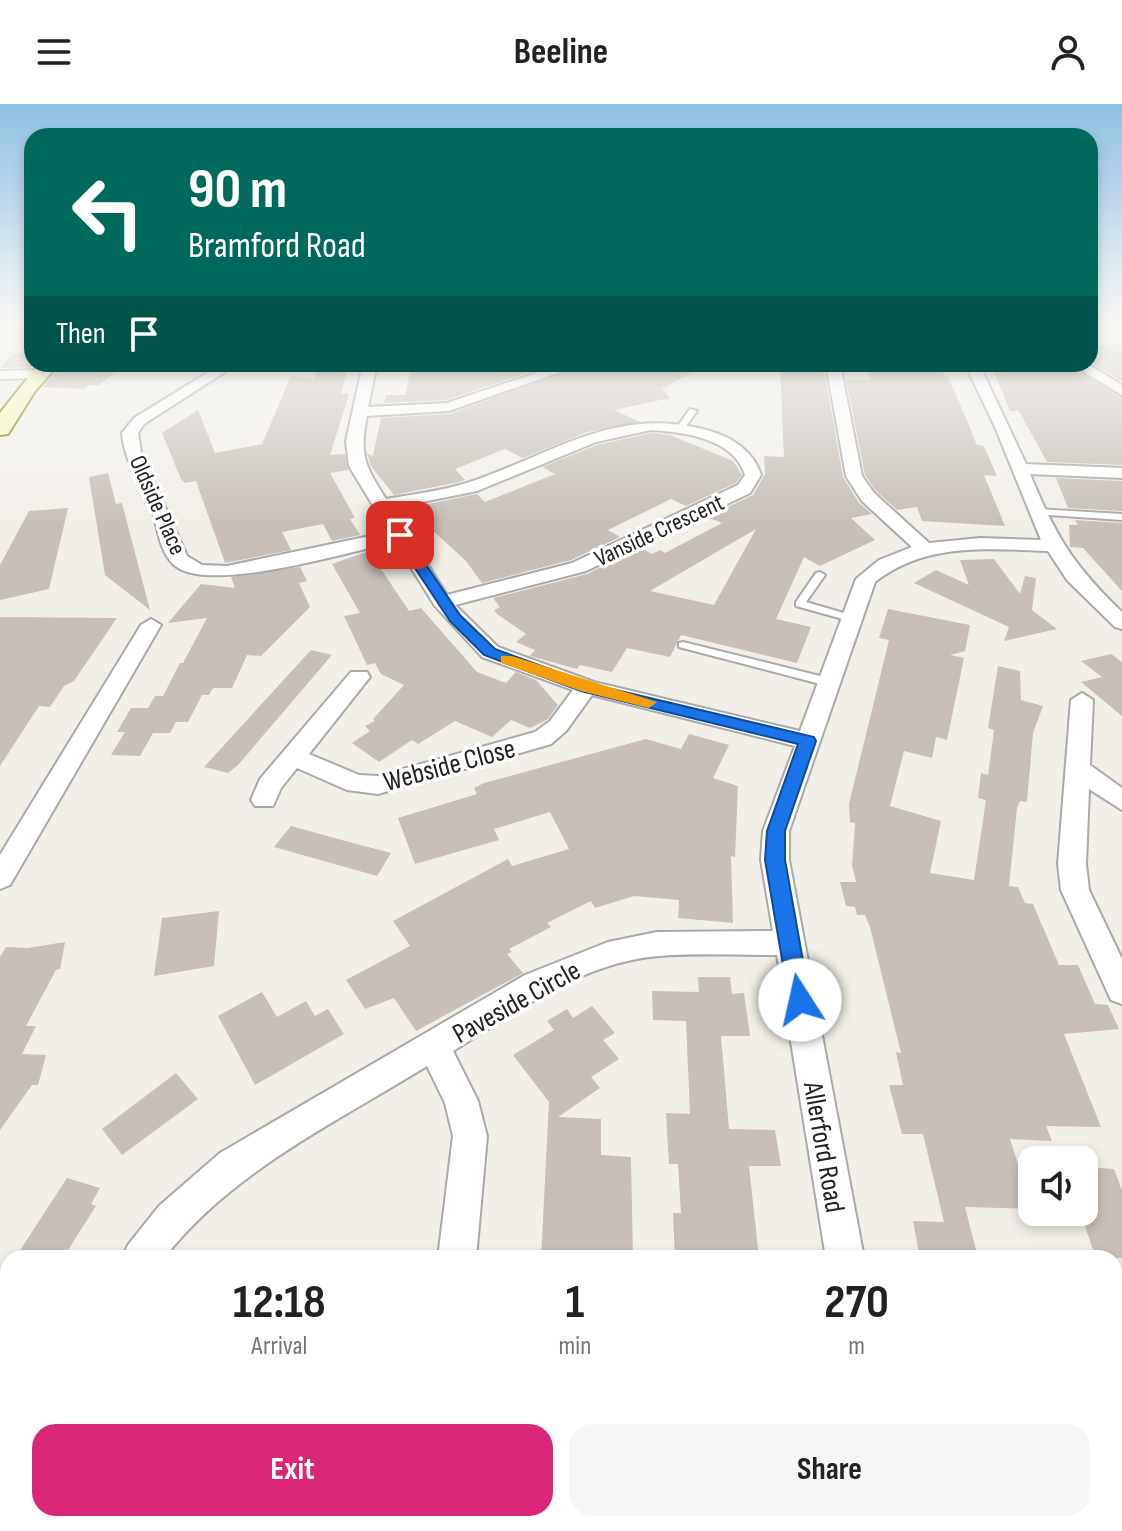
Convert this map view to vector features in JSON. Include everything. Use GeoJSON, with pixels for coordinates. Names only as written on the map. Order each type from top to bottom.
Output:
{"type":"FeatureCollection","features":[{"type":"Feature","properties":{"kind":"street"},"geometry":{"type":"LineString","coordinates":[[0,429],[27,392]]}},
{"type":"Feature","properties":{"kind":"street","name":"Oldside Place"},"geometry":{"type":"LineString","coordinates":[[185,392],[139,421],[130,433],[131,445],[161,507],[175,554],[182,562],[192,568],[227,572],[400,535]]}},
{"type":"Feature","properties":{"kind":"street"},"geometry":{"type":"LineString","coordinates":[[364,392],[353,450],[357,466],[442,602],[468,633],[490,652],[587,687],[808,741]]}},
{"type":"Feature","properties":{"kind":"street"},"geometry":{"type":"LineString","coordinates":[[360,412],[449,407],[495,392]]}},
{"type":"Feature","properties":{"kind":"street"},"geometry":{"type":"LineString","coordinates":[[838,392],[854,476],[868,497],[925,549]]}},
{"type":"Feature","properties":{"kind":"street"},"geometry":{"type":"LineString","coordinates":[[986,392],[1053,546],[1074,576],[1122,623]]}},
{"type":"Feature","properties":{"kind":"street","name":"Vanside Crescent"},"geometry":{"type":"LineString","coordinates":[[381,505],[472,487],[625,426],[681,427],[718,440],[744,456],[753,475],[744,489],[579,567],[442,602]]}},
{"type":"Feature","properties":{"kind":"street"},"geometry":{"type":"LineString","coordinates":[[1018,469],[1122,473]]}},
{"type":"Feature","properties":{"kind":"street","name":"Allerford Road"},"geometry":{"type":"LineString","coordinates":[[844,1250],[775,860],[776,831],[860,589],[880,565],[925,549],[976,545],[1053,546]]}},
{"type":"Feature","properties":{"kind":"street"},"geometry":{"type":"LineString","coordinates":[[0,878],[151,625]]}},
{"type":"Feature","properties":{"kind":"street"},"geometry":{"type":"LineString","coordinates":[[266,792],[355,683]]}},
{"type":"Feature","properties":{"kind":"street","name":"Webside Close"},"geometry":{"type":"LineString","coordinates":[[293,757],[342,780],[378,785],[543,738],[558,726],[587,687]]}},
{"type":"Feature","properties":{"kind":"street"},"geometry":{"type":"LineString","coordinates":[[1082,700],[1072,864],[1075,890],[1122,991]]}},
{"type":"Feature","properties":{"kind":"street"},"geometry":{"type":"LineString","coordinates":[[1078,768],[1122,801]]}},
{"type":"Feature","properties":{"kind":"street","name":"Paveside Circle"},"geometry":{"type":"LineString","coordinates":[[146,1250],[161,1228],[192,1196],[233,1165],[536,984],[608,954],[657,944],[790,943]]}},
{"type":"Feature","properties":{"kind":"street","name":"Paveside Circle"},"geometry":{"type":"LineString","coordinates":[[434,1047],[461,1101],[470,1136],[458,1250]]}},
{"type":"Feature","properties":{"kind":"lane"},"geometry":{"type":"LineString","coordinates":[[681,427],[693,411]]}},
{"type":"Feature","properties":{"kind":"lane"},"geometry":{"type":"LineString","coordinates":[[1037,512],[1122,517]]}},
{"type":"Feature","properties":{"kind":"lane"},"geometry":{"type":"LineString","coordinates":[[820,575],[800,604],[850,618]]}},
{"type":"Feature","properties":{"kind":"lane"},"geometry":{"type":"LineString","coordinates":[[683,645],[828,682]]}},
{"type":"Feature","properties":{"kind":"building"},"geometry":{"type":"Polygon","coordinates":[[[284,392],[349,394],[330,455],[345,454],[348,470],[330,473],[355,518],[350,519],[360,535],[332,541],[323,524],[282,532],[291,550],[225,563],[196,481],[185,483],[181,479],[162,433],[198,410],[215,453],[262,444],[284,392]]]}},
{"type":"Feature","properties":{"kind":"building"},"geometry":{"type":"Polygon","coordinates":[[[406,392],[471,392],[446,400],[384,403],[386,395],[405,395],[406,392]]]}},
{"type":"Feature","properties":{"kind":"building"},"geometry":{"type":"Polygon","coordinates":[[[511,392],[664,392],[670,398],[614,410],[640,422],[587,432],[523,458],[505,449],[455,469],[465,480],[394,495],[371,466],[367,453],[373,456],[381,418],[450,414],[511,392]]]}},
{"type":"Feature","properties":{"kind":"building"},"geometry":{"type":"Polygon","coordinates":[[[781,392],[828,392],[843,477],[859,503],[872,514],[851,518],[875,540],[820,566],[804,557],[776,619],[811,627],[797,663],[681,635],[670,657],[627,648],[612,672],[580,665],[577,669],[530,656],[535,650],[516,642],[526,634],[494,610],[500,607],[493,598],[587,574],[641,548],[652,554],[660,550],[665,553],[722,523],[707,517],[753,495],[765,474],[764,456],[784,457],[781,392]],[[756,529],[650,591],[714,605],[756,529]]]}},
{"type":"Feature","properties":{"kind":"building"},"geometry":{"type":"Polygon","coordinates":[[[848,392],[955,392],[977,445],[984,446],[997,476],[984,475],[1005,526],[922,521],[917,507],[897,510],[876,491],[865,475],[848,392]]]}},
{"type":"Feature","properties":{"kind":"building"},"geometry":{"type":"Polygon","coordinates":[[[1002,392],[1112,392],[1122,398],[1122,465],[1047,462],[1019,411],[1010,411],[1002,392]]]}},
{"type":"Feature","properties":{"kind":"building"},"geometry":{"type":"Polygon","coordinates":[[[651,433],[670,435],[733,461],[742,475],[736,483],[686,506],[671,499],[616,526],[608,530],[620,537],[571,560],[482,583],[466,561],[419,518],[412,519],[404,509],[477,494],[485,502],[555,474],[542,467],[597,445],[651,433]]]}},
{"type":"Feature","properties":{"kind":"building"},"geometry":{"type":"Polygon","coordinates":[[[108,473],[116,504],[122,503],[150,610],[105,575],[89,477],[108,473]]]}},
{"type":"Feature","properties":{"kind":"building"},"geometry":{"type":"Polygon","coordinates":[[[1056,478],[1122,481],[1122,511],[1068,508],[1056,478]]]}},
{"type":"Feature","properties":{"kind":"building"},"geometry":{"type":"Polygon","coordinates":[[[68,508],[49,589],[0,600],[0,565],[29,511],[68,508]]]}},
{"type":"Feature","properties":{"kind":"building"},"geometry":{"type":"Polygon","coordinates":[[[1075,520],[1122,523],[1122,591],[1083,548],[1070,547],[1069,525],[1078,525],[1075,520]]]}},
{"type":"Feature","properties":{"kind":"building"},"geometry":{"type":"Polygon","coordinates":[[[369,551],[409,611],[421,608],[477,672],[506,683],[516,672],[536,680],[558,705],[548,719],[530,728],[511,720],[492,737],[455,721],[418,744],[412,740],[379,762],[352,743],[370,731],[365,726],[375,721],[373,719],[404,685],[381,674],[375,663],[367,665],[344,616],[360,613],[332,564],[369,551]]]}},
{"type":"Feature","properties":{"kind":"building"},"geometry":{"type":"Polygon","coordinates":[[[994,559],[1020,594],[1025,576],[1036,578],[1032,610],[1057,629],[1004,641],[1009,627],[914,583],[936,570],[969,585],[960,560],[994,559]]]}},
{"type":"Feature","properties":{"kind":"building"},"geometry":{"type":"Polygon","coordinates":[[[300,567],[307,581],[299,583],[310,607],[261,656],[247,655],[232,688],[213,688],[209,695],[202,695],[188,722],[176,722],[170,733],[153,733],[140,756],[111,755],[125,732],[117,732],[131,708],[148,708],[155,696],[163,696],[207,618],[168,623],[201,584],[235,588],[231,577],[300,567]]]}},
{"type":"Feature","properties":{"kind":"building"},"geometry":{"type":"Polygon","coordinates":[[[888,609],[970,625],[965,651],[950,655],[964,658],[947,740],[936,737],[932,758],[904,751],[890,806],[941,821],[930,873],[974,880],[986,800],[978,798],[981,773],[988,775],[994,730],[988,728],[998,666],[1020,671],[1021,700],[1043,706],[1033,733],[1027,802],[1020,801],[1017,808],[1009,886],[1018,887],[1025,903],[1033,904],[1059,965],[1078,965],[1095,1004],[1108,1005],[1119,1029],[1064,1034],[1101,1127],[1046,1126],[1052,1141],[1010,1139],[1018,1164],[1018,1209],[965,1207],[976,1250],[918,1250],[913,1221],[944,1222],[923,1134],[902,1134],[889,1085],[903,1085],[896,1052],[901,1053],[870,927],[865,915],[857,915],[855,907],[846,906],[840,882],[856,882],[852,866],[855,823],[850,822],[849,804],[889,640],[879,638],[888,609]]]}},
{"type":"Feature","properties":{"kind":"building"},"geometry":{"type":"Polygon","coordinates":[[[0,617],[117,618],[74,681],[64,686],[50,707],[39,706],[0,766],[0,617]]]}},
{"type":"Feature","properties":{"kind":"building"},"geometry":{"type":"Polygon","coordinates":[[[311,650],[332,655],[238,765],[228,773],[204,767],[311,650]]]}},
{"type":"Feature","properties":{"kind":"building"},"geometry":{"type":"Polygon","coordinates":[[[1111,654],[1122,662],[1122,716],[1081,682],[1102,677],[1081,661],[1111,654]]]}},
{"type":"Feature","properties":{"kind":"building"},"geometry":{"type":"Polygon","coordinates":[[[689,734],[729,745],[713,778],[738,786],[735,857],[731,856],[733,923],[678,918],[679,900],[634,896],[595,908],[591,901],[547,923],[551,927],[509,949],[512,952],[507,954],[523,973],[416,1031],[394,998],[365,1009],[346,980],[410,946],[393,921],[508,859],[512,866],[569,849],[550,812],[494,829],[499,840],[415,864],[398,818],[477,794],[474,788],[484,783],[646,739],[681,749],[689,734]]]}},
{"type":"Feature","properties":{"kind":"building"},"geometry":{"type":"Polygon","coordinates":[[[291,826],[391,853],[377,876],[274,847],[291,826]]]}},
{"type":"Feature","properties":{"kind":"building"},"geometry":{"type":"Polygon","coordinates":[[[219,911],[214,966],[154,976],[162,918],[219,911]]]}},
{"type":"Feature","properties":{"kind":"building"},"geometry":{"type":"Polygon","coordinates":[[[65,942],[60,969],[56,970],[26,1026],[36,1026],[22,1054],[46,1055],[38,1085],[32,1085],[0,1130],[0,957],[6,947],[28,948],[65,942]]]}},
{"type":"Feature","properties":{"kind":"building"},"geometry":{"type":"Polygon","coordinates":[[[698,977],[730,977],[732,994],[744,993],[750,1036],[721,1036],[729,1129],[775,1130],[781,1166],[749,1166],[758,1250],[675,1250],[673,1213],[681,1213],[678,1164],[669,1164],[666,1113],[690,1114],[686,1021],[653,1020],[652,991],[699,992],[698,977]]]}},
{"type":"Feature","properties":{"kind":"building"},"geometry":{"type":"Polygon","coordinates":[[[262,992],[277,1017],[306,1001],[315,1016],[328,1009],[344,1034],[255,1085],[218,1016],[262,992]]]}},
{"type":"Feature","properties":{"kind":"building"},"geometry":{"type":"Polygon","coordinates":[[[592,1006],[615,1033],[603,1040],[619,1059],[591,1077],[600,1088],[558,1117],[601,1119],[601,1155],[631,1157],[633,1250],[541,1250],[549,1102],[513,1055],[554,1030],[547,1021],[567,1009],[573,1018],[592,1006]]]}},
{"type":"Feature","properties":{"kind":"building"},"geometry":{"type":"Polygon","coordinates":[[[176,1073],[198,1099],[122,1155],[102,1129],[176,1073]]]}},
{"type":"Feature","properties":{"kind":"building"},"geometry":{"type":"Polygon","coordinates":[[[1098,1168],[1114,1169],[1122,1190],[1122,1250],[1093,1250],[1085,1226],[1098,1226],[1098,1168]]]}},
{"type":"Feature","properties":{"kind":"building"},"geometry":{"type":"Polygon","coordinates":[[[67,1178],[100,1188],[91,1204],[96,1206],[68,1250],[20,1250],[67,1178]]]}},
{"type":"Feature","properties":{"kind":"slow traffic"},"geometry":{"type":"LineString","coordinates":[[506,659],[545,675],[649,702]]}},
{"type":"Feature","properties":{"kind":"route"},"geometry":{"type":"LineString","coordinates":[[400,535],[442,602],[468,633],[490,652],[545,675],[587,687],[808,741],[776,831],[775,860],[800,1000]]}}]}
